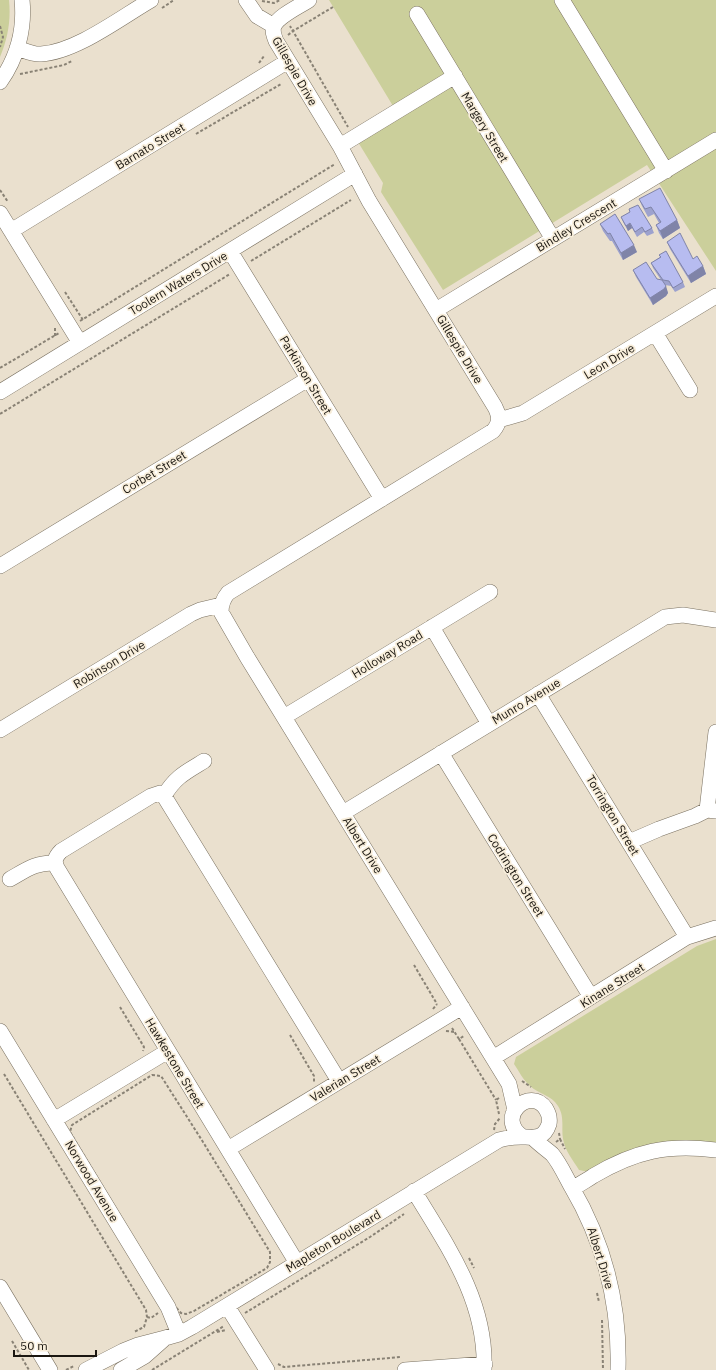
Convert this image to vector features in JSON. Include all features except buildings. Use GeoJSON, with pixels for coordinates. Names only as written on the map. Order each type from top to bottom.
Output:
{"type":"FeatureCollection","features":[{"type":"Feature","properties":{"kind":"street"},"geometry":{"type":"LineString","coordinates":[[0,82],[9,69],[22,32],[22,0]]}},
{"type":"Feature","properties":{"kind":"street"},"geometry":{"type":"LineString","coordinates":[[17,48],[40,54],[66,48],[88,38],[151,0]]}},
{"type":"Feature","properties":{"kind":"street"},"geometry":{"type":"LineString","coordinates":[[246,0],[257,16],[274,26]]}},
{"type":"Feature","properties":{"kind":"street","name":"Gillespie Drive"},"geometry":{"type":"LineString","coordinates":[[309,0],[283,16],[274,26],[273,32],[276,41],[343,151],[370,201],[495,407],[499,420]]}},
{"type":"Feature","properties":{"kind":"street"},"geometry":{"type":"LineString","coordinates":[[562,0],[666,171]]}},
{"type":"Feature","properties":{"kind":"street","name":"Margery Street"},"geometry":{"type":"LineString","coordinates":[[417,14],[553,239]]}},
{"type":"Feature","properties":{"kind":"street","name":"Barnato Street"},"geometry":{"type":"LineString","coordinates":[[11,231],[288,61]]}},
{"type":"Feature","properties":{"kind":"street"},"geometry":{"type":"LineString","coordinates":[[343,151],[354,137],[455,76]]}},
{"type":"Feature","properties":{"kind":"street","name":"Bindley Crescent"},"geometry":{"type":"LineString","coordinates":[[436,310],[716,140]]}},
{"type":"Feature","properties":{"kind":"street","name":"Toolern Waters Drive"},"geometry":{"type":"LineString","coordinates":[[0,392],[355,174]]}},
{"type":"Feature","properties":{"kind":"street"},"geometry":{"type":"LineString","coordinates":[[0,213],[11,231],[77,324],[80,343]]}},
{"type":"Feature","properties":{"kind":"street","name":"Parkinson Street"},"geometry":{"type":"LineString","coordinates":[[230,251],[382,499]]}},
{"type":"Feature","properties":{"kind":"street","name":"Leon Drive"},"geometry":{"type":"LineString","coordinates":[[499,420],[523,413],[716,296]]}},
{"type":"Feature","properties":{"kind":"street"},"geometry":{"type":"LineString","coordinates":[[655,333],[690,390]]}},
{"type":"Feature","properties":{"kind":"street","name":"Corbet Street"},"geometry":{"type":"LineString","coordinates":[[0,566],[308,379]]}},
{"type":"Feature","properties":{"kind":"street"},"geometry":{"type":"LineString","coordinates":[[221,605],[228,593],[493,431],[498,425],[499,420]]}},
{"type":"Feature","properties":{"kind":"street","name":"Holloway Road"},"geometry":{"type":"LineString","coordinates":[[284,717],[490,592]]}},
{"type":"Feature","properties":{"kind":"street","name":"Albert Drive"},"geometry":{"type":"LineString","coordinates":[[221,605],[221,612],[224,618],[509,1084],[531,1101]]}},
{"type":"Feature","properties":{"kind":"street","name":"Robinson Drive"},"geometry":{"type":"LineString","coordinates":[[0,730],[190,614],[221,605]]}},
{"type":"Feature","properties":{"kind":"street","name":"Munro Avenue"},"geometry":{"type":"LineString","coordinates":[[343,813],[665,617],[683,615],[716,620]]}},
{"type":"Feature","properties":{"kind":"street"},"geometry":{"type":"LineString","coordinates":[[432,627],[489,724]]}},
{"type":"Feature","properties":{"kind":"street","name":"Torrington Street"},"geometry":{"type":"LineString","coordinates":[[538,694],[687,937]]}},
{"type":"Feature","properties":{"kind":"street"},"geometry":{"type":"LineString","coordinates":[[629,842],[659,829],[711,810],[716,732]]}},
{"type":"Feature","properties":{"kind":"street","name":"Codrington Street"},"geometry":{"type":"LineString","coordinates":[[441,753],[591,997]]}},
{"type":"Feature","properties":{"kind":"street"},"geometry":{"type":"LineString","coordinates":[[164,796],[176,778],[204,761]]}},
{"type":"Feature","properties":{"kind":"street"},"geometry":{"type":"LineString","coordinates":[[10,879],[35,865],[45,862],[55,863],[57,855],[67,847],[151,796],[160,793],[164,796],[340,1081]]}},
{"type":"Feature","properties":{"kind":"street","name":"Hawkestone Street"},"geometry":{"type":"LineString","coordinates":[[55,863],[56,868],[297,1263]]}},
{"type":"Feature","properties":{"kind":"street","name":"Kinane Street"},"geometry":{"type":"LineString","coordinates":[[493,1058],[687,937],[716,928]]}},
{"type":"Feature","properties":{"kind":"street","name":"Valerian Street"},"geometry":{"type":"LineString","coordinates":[[228,1149],[462,1006]]}},
{"type":"Feature","properties":{"kind":"street","name":"Norwood Avenue"},"geometry":{"type":"LineString","coordinates":[[0,1031],[171,1312],[172,1336]]}},
{"type":"Feature","properties":{"kind":"street"},"geometry":{"type":"LineString","coordinates":[[54,1120],[168,1051]]}},
{"type":"Feature","properties":{"kind":"street","name":"Albert Drive"},"geometry":{"type":"LineString","coordinates":[[509,1084],[514,1115]]}},
{"type":"Feature","properties":{"kind":"street"},"geometry":{"type":"LineString","coordinates":[[531,1101],[538,1103],[546,1110],[549,1120],[543,1134],[528,1137],[515,1130],[514,1115],[523,1103],[531,1101]]}},
{"type":"Feature","properties":{"kind":"street","name":"Mapleton Boulevard"},"geometry":{"type":"LineString","coordinates":[[503,1139],[514,1115]]}},
{"type":"Feature","properties":{"kind":"street","name":"Albert Drive"},"geometry":{"type":"LineString","coordinates":[[547,1127],[552,1155]]}},
{"type":"Feature","properties":{"kind":"street","name":"Albert Drive"},"geometry":{"type":"LineString","coordinates":[[528,1137],[552,1155],[573,1189],[590,1223],[604,1259],[615,1306],[618,1370]]}},
{"type":"Feature","properties":{"kind":"street","name":"Mapleton Boulevard"},"geometry":{"type":"LineString","coordinates":[[121,1370],[145,1356],[172,1336],[228,1306],[414,1191],[503,1139],[528,1137]]}},
{"type":"Feature","properties":{"kind":"street"},"geometry":{"type":"LineString","coordinates":[[573,1189],[583,1181],[608,1167],[643,1153],[673,1148],[716,1150]]}},
{"type":"Feature","properties":{"kind":"street"},"geometry":{"type":"LineString","coordinates":[[403,1364],[484,1367],[482,1332],[468,1285],[459,1265],[414,1191]]}},
{"type":"Feature","properties":{"kind":"street"},"geometry":{"type":"LineString","coordinates":[[0,1287],[50,1370]]}},
{"type":"Feature","properties":{"kind":"street"},"geometry":{"type":"LineString","coordinates":[[228,1306],[272,1367]]}},
{"type":"Feature","properties":{"kind":"street","name":"Mapleton Boulevard"},"geometry":{"type":"LineString","coordinates":[[80,1367],[138,1345],[172,1336]]}},
{"type":"Feature","properties":{"kind":"path"},"geometry":{"type":"LineString","coordinates":[[261,0],[274,3],[280,0]]}},
{"type":"Feature","properties":{"kind":"path"},"geometry":{"type":"LineString","coordinates":[[333,7],[294,31],[354,137]]}},
{"type":"Feature","properties":{"kind":"path"},"geometry":{"type":"LineString","coordinates":[[0,26],[2,37],[0,47]]}},
{"type":"Feature","properties":{"kind":"path"},"geometry":{"type":"LineString","coordinates":[[192,136],[281,84]]}},
{"type":"Feature","properties":{"kind":"path"},"geometry":{"type":"LineString","coordinates":[[0,368],[77,324],[343,151]]}},
{"type":"Feature","properties":{"kind":"path"},"geometry":{"type":"LineString","coordinates":[[0,414],[351,200]]}},
{"type":"Feature","properties":{"kind":"path"},"geometry":{"type":"LineString","coordinates":[[62,287],[77,324]]}},
{"type":"Feature","properties":{"kind":"path"},"geometry":{"type":"LineString","coordinates":[[431,1012],[437,1004]]}},
{"type":"Feature","properties":{"kind":"path"},"geometry":{"type":"LineString","coordinates":[[120,1007],[144,1047],[142,1055]]}},
{"type":"Feature","properties":{"kind":"path"},"geometry":{"type":"LineString","coordinates":[[440,1035],[447,1031],[455,1032]]}},
{"type":"Feature","properties":{"kind":"path"},"geometry":{"type":"LineString","coordinates":[[290,1035],[314,1076],[314,1084],[310,1086]]}},
{"type":"Feature","properties":{"kind":"path"},"geometry":{"type":"LineString","coordinates":[[459,1039],[496,1100]]}},
{"type":"Feature","properties":{"kind":"path"},"geometry":{"type":"LineString","coordinates":[[4,1074],[146,1310],[147,1317],[144,1327],[131,1334]]}},
{"type":"Feature","properties":{"kind":"path"},"geometry":{"type":"LineString","coordinates":[[152,1075],[161,1076],[270,1252],[270,1262],[266,1268],[194,1311],[186,1314],[181,1313],[173,1304],[70,1132],[72,1125],[152,1075]]}},
{"type":"Feature","properties":{"kind":"path"},"geometry":{"type":"LineString","coordinates":[[152,1370],[406,1213]]}},
{"type":"Feature","properties":{"kind":"path"},"geometry":{"type":"LineString","coordinates":[[468,1256],[475,1269]]}},
{"type":"Feature","properties":{"kind":"path"},"geometry":{"type":"LineString","coordinates":[[597,1292],[600,1306]]}},
{"type":"Feature","properties":{"kind":"path"},"geometry":{"type":"LineString","coordinates":[[602,1313],[604,1349],[603,1370]]}},
{"type":"Feature","properties":{"kind":"path"},"geometry":{"type":"LineString","coordinates":[[12,1341],[29,1370]]}},
{"type":"Feature","properties":{"kind":"path"},"geometry":{"type":"LineString","coordinates":[[272,1367],[403,1364]]}},
{"type":"Feature","properties":{"kind":"path"},"geometry":{"type":"LineString","coordinates":[[66,1370],[80,1367]]}},
{"type":"Feature","properties":{"kind":"green space"},"geometry":{"type":"Polygon","coordinates":[[[0,0],[9,0],[10,15],[7,36],[0,57],[0,0]]]}},
{"type":"Feature","properties":{"kind":"green space"},"geometry":{"type":"Polygon","coordinates":[[[329,0],[716,0],[716,271],[647,165],[443,290],[381,192],[383,183],[358,142],[399,116],[329,0]]]}},
{"type":"Feature","properties":{"kind":"green space"},"geometry":{"type":"Polygon","coordinates":[[[716,939],[716,1144],[589,1172],[579,1170],[567,1151],[564,1143],[562,1135],[562,1118],[558,1106],[552,1099],[534,1089],[525,1081],[514,1064],[516,1057],[697,946],[716,939]]]}}]}
